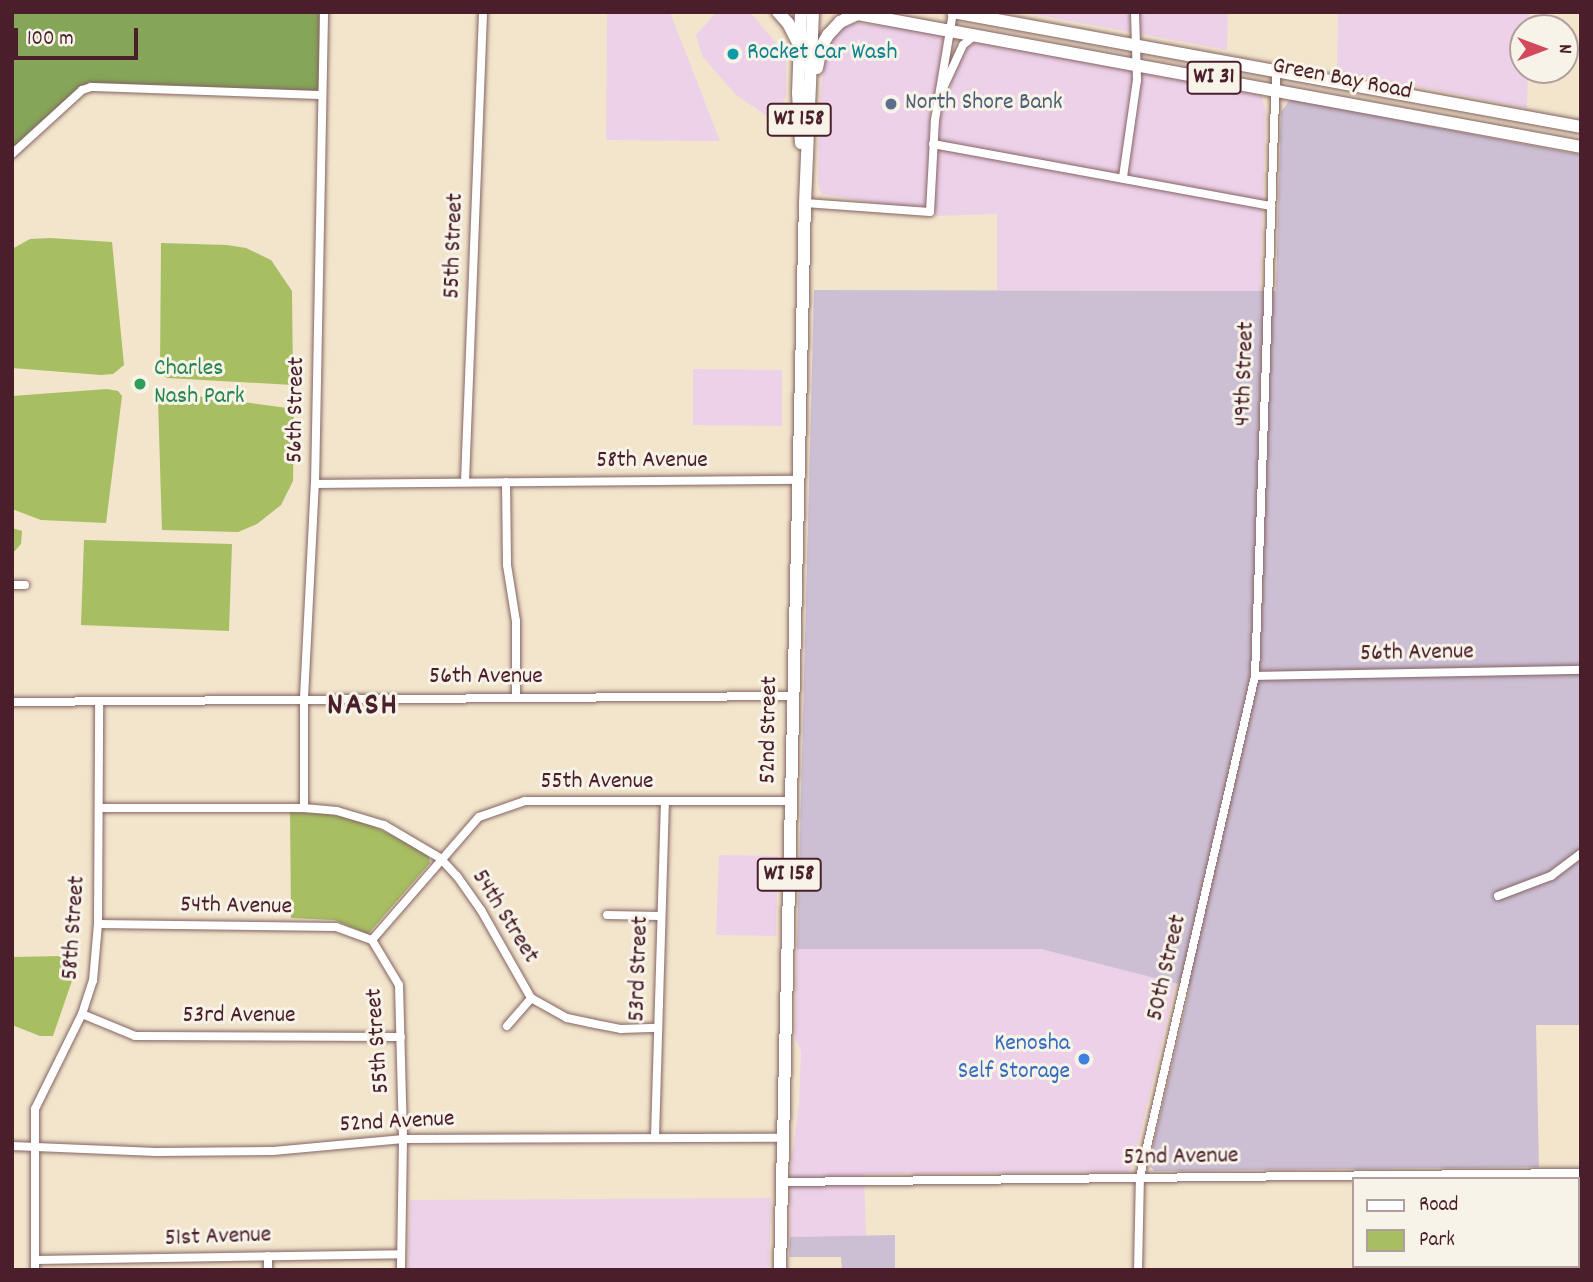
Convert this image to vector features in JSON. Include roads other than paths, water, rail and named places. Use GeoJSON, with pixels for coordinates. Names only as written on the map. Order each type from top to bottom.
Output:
{"type":"FeatureCollection","features":[{"type":"Feature","properties":{"kind":"main road"},"geometry":{"type":"LineString","coordinates":[[778,12],[792,28],[799,47]]}},
{"type":"Feature","properties":{"kind":"main road","name":"52nd Street"},"geometry":{"type":"LineString","coordinates":[[801,12],[798,114],[805,197]]}},
{"type":"Feature","properties":{"kind":"main road","name":"52nd Street"},"geometry":{"type":"LineString","coordinates":[[779,1270],[805,197],[813,12]]}},
{"type":"Feature","properties":{"kind":"main road","name":"Green Bay Road"},"geometry":{"type":"LineString","coordinates":[[953,12],[1581,127]]}},
{"type":"Feature","properties":{"kind":"main road"},"geometry":{"type":"LineString","coordinates":[[808,120],[821,47],[835,27],[852,13]]}},
{"type":"Feature","properties":{"kind":"main road","name":"Green Bay Road"},"geometry":{"type":"LineString","coordinates":[[852,13],[1581,147]]}},
{"type":"Feature","properties":{"kind":"street","name":"56th Street"},"geometry":{"type":"LineString","coordinates":[[304,808],[304,698],[315,484],[324,12]]}},
{"type":"Feature","properties":{"kind":"street","name":"55th Street"},"geometry":{"type":"LineString","coordinates":[[465,482],[483,12]]}},
{"type":"Feature","properties":{"kind":"street"},"geometry":{"type":"LineString","coordinates":[[805,197],[930,212],[933,144],[953,12]]}},
{"type":"Feature","properties":{"kind":"street"},"geometry":{"type":"LineString","coordinates":[[1123,177],[1137,64],[1135,12]]}},
{"type":"Feature","properties":{"kind":"street"},"geometry":{"type":"LineString","coordinates":[[941,92],[963,45],[974,36]]}},
{"type":"Feature","properties":{"kind":"street","name":"49th Street"},"geometry":{"type":"LineString","coordinates":[[1255,676],[1276,72]]}},
{"type":"Feature","properties":{"kind":"street"},"geometry":{"type":"LineString","coordinates":[[12,154],[82,90],[91,87],[322,95]]}},
{"type":"Feature","properties":{"kind":"street"},"geometry":{"type":"LineString","coordinates":[[933,144],[1271,205]]}},
{"type":"Feature","properties":{"kind":"street","name":"58th Avenue"},"geometry":{"type":"LineString","coordinates":[[315,484],[798,480]]}},
{"type":"Feature","properties":{"kind":"street"},"geometry":{"type":"LineString","coordinates":[[506,482],[508,565],[516,621],[516,698]]}},
{"type":"Feature","properties":{"kind":"street"},"geometry":{"type":"LineString","coordinates":[[12,585],[25,584]]}},
{"type":"Feature","properties":{"kind":"street","name":"56th Avenue"},"geometry":{"type":"LineString","coordinates":[[1255,676],[1581,670]]}},
{"type":"Feature","properties":{"kind":"street","name":"50th Street"},"geometry":{"type":"LineString","coordinates":[[1138,1270],[1140,1177],[1255,676]]}},
{"type":"Feature","properties":{"kind":"street","name":"56th Avenue"},"geometry":{"type":"LineString","coordinates":[[12,702],[792,696]]}},
{"type":"Feature","properties":{"kind":"street","name":"58th Street"},"geometry":{"type":"LineString","coordinates":[[35,1270],[35,1109],[82,1014],[93,981],[98,924],[99,702]]}},
{"type":"Feature","properties":{"kind":"street","name":"55th Avenue"},"geometry":{"type":"LineString","coordinates":[[372,940],[440,858],[479,817],[525,802],[576,799],[665,802],[790,801]]}},
{"type":"Feature","properties":{"kind":"street","name":"53rd Street"},"geometry":{"type":"LineString","coordinates":[[654,1137],[665,802]]}},
{"type":"Feature","properties":{"kind":"street"},"geometry":{"type":"LineString","coordinates":[[100,808],[304,808],[337,811],[384,825],[440,858]]}},
{"type":"Feature","properties":{"kind":"street"},"geometry":{"type":"LineString","coordinates":[[1498,896],[1551,876],[1581,853]]}},
{"type":"Feature","properties":{"kind":"street","name":"54th Street"},"geometry":{"type":"LineString","coordinates":[[440,858],[481,910],[531,998]]}},
{"type":"Feature","properties":{"kind":"street"},"geometry":{"type":"LineString","coordinates":[[607,915],[661,916]]}},
{"type":"Feature","properties":{"kind":"street","name":"54th Avenue"},"geometry":{"type":"LineString","coordinates":[[98,924],[336,927],[372,940]]}},
{"type":"Feature","properties":{"kind":"street","name":"55th Street"},"geometry":{"type":"LineString","coordinates":[[372,940],[399,985],[403,1139],[401,1270]]}},
{"type":"Feature","properties":{"kind":"street"},"geometry":{"type":"LineString","coordinates":[[507,1026],[531,998],[567,1017],[590,1023],[621,1030],[658,1028]]}},
{"type":"Feature","properties":{"kind":"street","name":"53rd Avenue"},"geometry":{"type":"LineString","coordinates":[[82,1014],[135,1036],[401,1037]]}},
{"type":"Feature","properties":{"kind":"street","name":"52nd Avenue"},"geometry":{"type":"LineString","coordinates":[[12,1146],[156,1152],[273,1151],[403,1139],[783,1138]]}},
{"type":"Feature","properties":{"kind":"street","name":"52nd Avenue"},"geometry":{"type":"LineString","coordinates":[[782,1181],[1581,1173]]}},
{"type":"Feature","properties":{"kind":"street","name":"51st Avenue"},"geometry":{"type":"LineString","coordinates":[[35,1260],[401,1254]]}},
{"type":"Feature","properties":{"kind":"street"},"geometry":{"type":"LineString","coordinates":[[268,1256],[268,1270]]}},
{"type":"Feature","properties":{"kind":"street"},"geometry":{"type":"LineString","coordinates":[[150,1260],[150,1270]]}},
{"type":"Feature","properties":{"kind":"place","name":"Rocket Car Wash"},"geometry":{"type":"Point","coordinates":[733,54]}},
{"type":"Feature","properties":{"kind":"place","name":"North Shore Bank"},"geometry":{"type":"Point","coordinates":[891,104]}},
{"type":"Feature","properties":{"kind":"place","name":"Charles Nash Park"},"geometry":{"type":"Point","coordinates":[140,384]}},
{"type":"Feature","properties":{"kind":"place","name":"Kenosha Self Storage"},"geometry":{"type":"Point","coordinates":[1084,1059]}},
{"type":"Feature","properties":{"kind":"district","name":"NASH"},"geometry":{"type":"Point","coordinates":[363,707]}}]}
